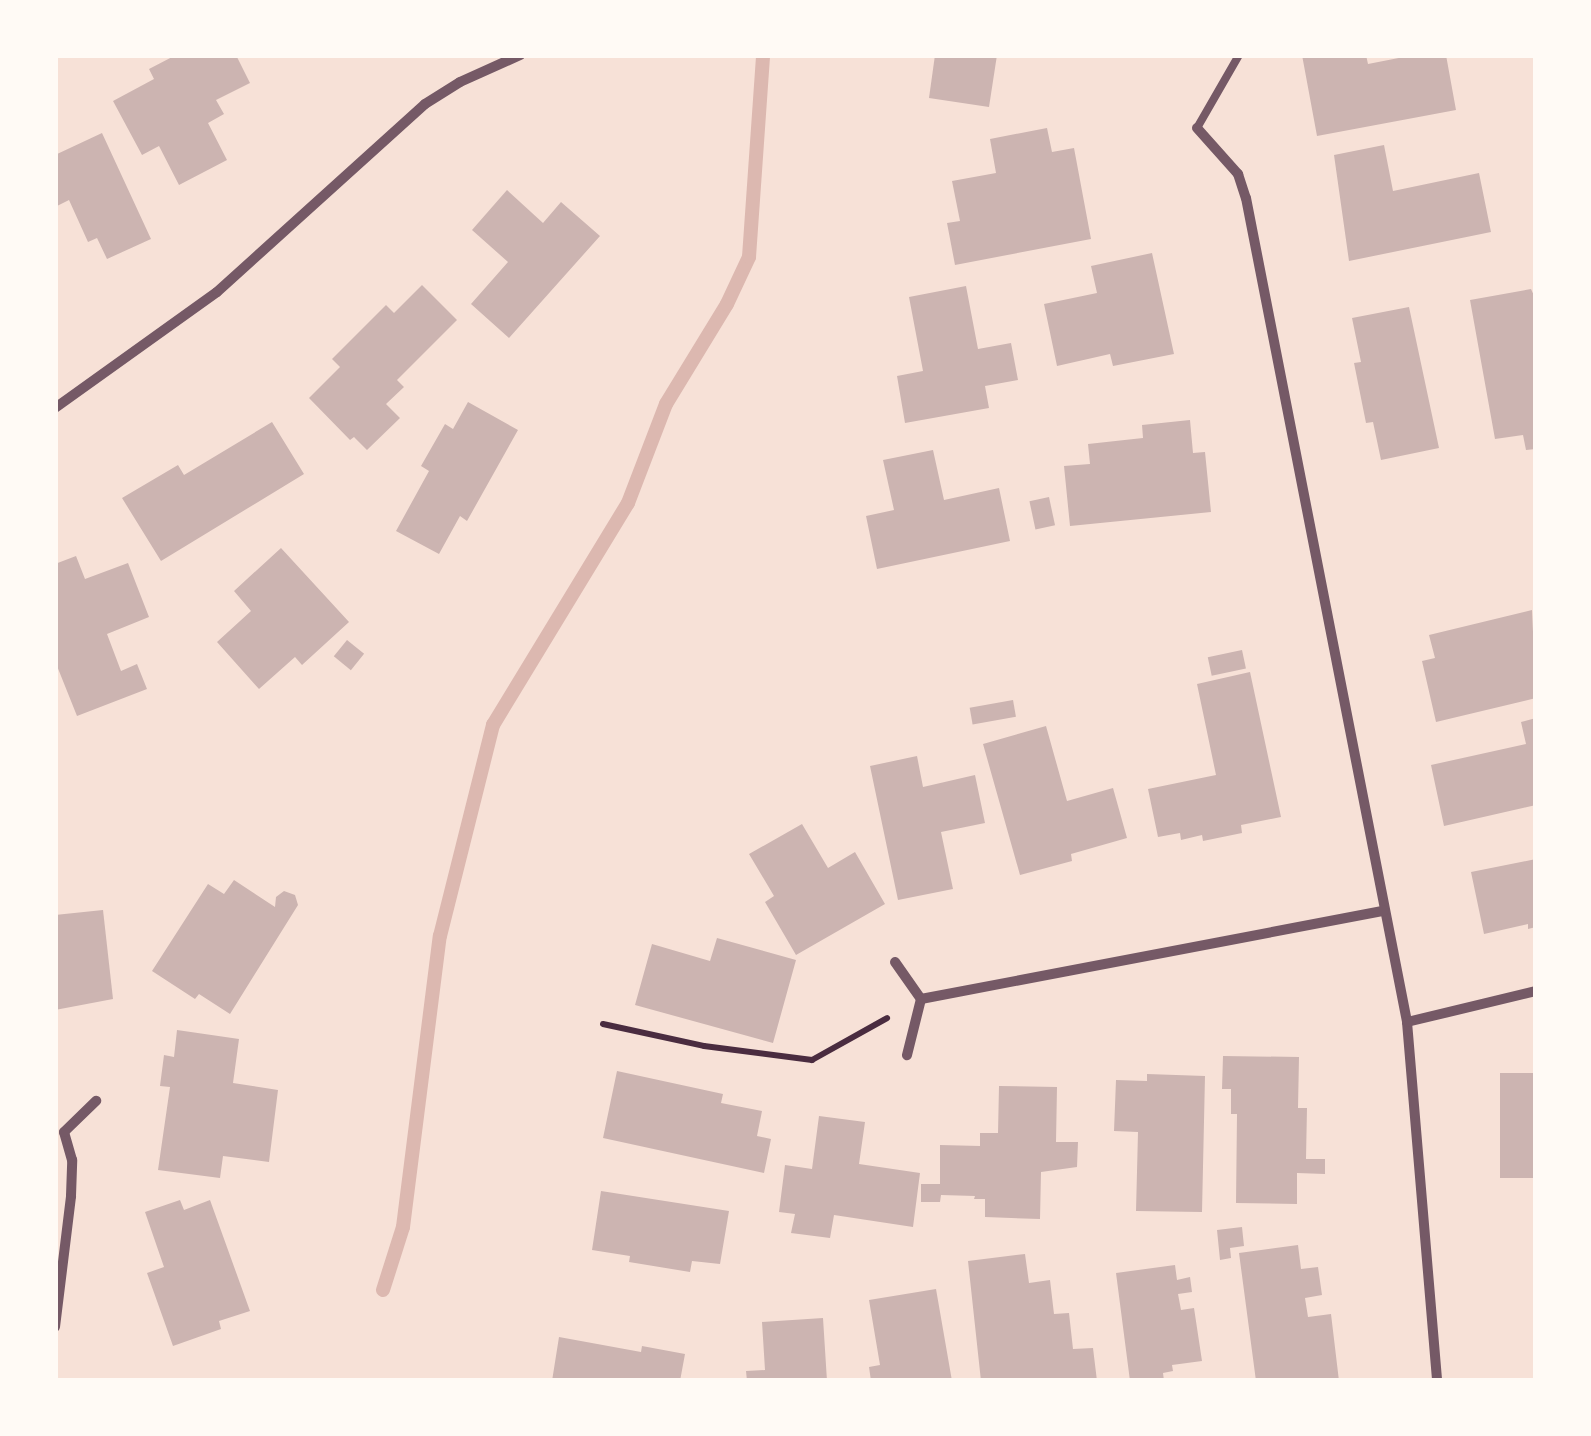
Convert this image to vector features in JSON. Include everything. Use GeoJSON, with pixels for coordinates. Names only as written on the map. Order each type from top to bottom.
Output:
{"type":"FeatureCollection","features":[{"type":"Feature","properties":{"kind":"street"},"geometry":{"type":"LineString","coordinates":[[55,408],[218,292],[425,104],[460,82],[520,55]]}},
{"type":"Feature","properties":{"kind":"street"},"geometry":{"type":"LineString","coordinates":[[1197,128],[1238,174],[1246,198],[1407,1022],[1437,1381]]}},
{"type":"Feature","properties":{"kind":"street"},"geometry":{"type":"LineString","coordinates":[[921,1000],[1384,911]]}},
{"type":"Feature","properties":{"kind":"street"},"geometry":{"type":"LineString","coordinates":[[895,962],[921,1000],[907,1055]]}},
{"type":"Feature","properties":{"kind":"street"},"geometry":{"type":"LineString","coordinates":[[1407,1022],[1536,991]]}},
{"type":"Feature","properties":{"kind":"street"},"geometry":{"type":"LineString","coordinates":[[55,1328],[72,1160],[60,1130],[96,1101]]}},
{"type":"Feature","properties":{"kind":"lane"},"geometry":{"type":"LineString","coordinates":[[1197,128],[1239,55]]}},
{"type":"Feature","properties":{"kind":"path"},"geometry":{"type":"LineString","coordinates":[[602,1024],[704,1046],[812,1060],[921,1000]]}},
{"type":"Feature","properties":{"kind":"building"},"geometry":{"type":"Polygon","coordinates":[[[176,55],[236,55],[250,83],[216,100],[224,114],[208,123],[227,160],[179,185],[159,146],[142,155],[113,101],[154,79],[149,69],[176,55]]]}},
{"type":"Feature","properties":{"kind":"building"},"geometry":{"type":"Polygon","coordinates":[[[935,55],[997,55],[989,107],[929,98],[935,55]]]}},
{"type":"Feature","properties":{"kind":"building"},"geometry":{"type":"Polygon","coordinates":[[[1302,55],[1366,55],[1368,64],[1414,55],[1446,55],[1456,110],[1317,136],[1302,55]]]}},
{"type":"Feature","properties":{"kind":"building"},"geometry":{"type":"Polygon","coordinates":[[[1047,128],[1052,152],[1074,148],[1091,239],[955,265],[947,223],[960,221],[952,181],[996,173],[990,139],[1047,128]]]}},
{"type":"Feature","properties":{"kind":"building"},"geometry":{"type":"Polygon","coordinates":[[[102,133],[151,239],[107,259],[97,238],[88,242],[69,200],[55,207],[55,155],[102,133]]]}},
{"type":"Feature","properties":{"kind":"building"},"geometry":{"type":"Polygon","coordinates":[[[1384,145],[1393,191],[1479,173],[1491,232],[1349,261],[1334,155],[1384,145]]]}},
{"type":"Feature","properties":{"kind":"building"},"geometry":{"type":"Polygon","coordinates":[[[507,190],[543,223],[561,202],[600,236],[509,338],[471,304],[508,262],[472,230],[507,190]]]}},
{"type":"Feature","properties":{"kind":"building"},"geometry":{"type":"Polygon","coordinates":[[[1152,253],[1174,354],[1113,366],[1110,354],[1057,366],[1044,304],[1097,293],[1091,266],[1152,253]]]}},
{"type":"Feature","properties":{"kind":"building"},"geometry":{"type":"Polygon","coordinates":[[[422,285],[457,320],[397,380],[404,387],[386,404],[400,418],[367,450],[354,437],[350,440],[309,398],[340,367],[332,359],[386,305],[394,313],[422,285]]]}},
{"type":"Feature","properties":{"kind":"building"},"geometry":{"type":"Polygon","coordinates":[[[966,286],[978,349],[1011,343],[1018,380],[985,386],[989,408],[905,423],[897,376],[923,371],[909,297],[966,286]]]}},
{"type":"Feature","properties":{"kind":"building"},"geometry":{"type":"Polygon","coordinates":[[[1531,289],[1536,300],[1536,449],[1526,450],[1523,435],[1495,439],[1470,300],[1531,289]]]}},
{"type":"Feature","properties":{"kind":"building"},"geometry":{"type":"Polygon","coordinates":[[[1409,307],[1439,448],[1381,460],[1373,422],[1366,423],[1354,363],[1361,362],[1352,318],[1409,307]]]}},
{"type":"Feature","properties":{"kind":"building"},"geometry":{"type":"Polygon","coordinates":[[[468,402],[518,430],[467,521],[460,516],[439,554],[396,531],[429,471],[421,466],[445,424],[453,429],[468,402]]]}},
{"type":"Feature","properties":{"kind":"building"},"geometry":{"type":"Polygon","coordinates":[[[1190,420],[1193,453],[1205,452],[1211,512],[1070,526],[1064,466],[1090,464],[1088,444],[1143,438],[1142,425],[1190,420]]]}},
{"type":"Feature","properties":{"kind":"building"},"geometry":{"type":"Polygon","coordinates":[[[272,422],[304,474],[161,561],[122,498],[178,465],[184,475],[272,422]]]}},
{"type":"Feature","properties":{"kind":"building"},"geometry":{"type":"Polygon","coordinates":[[[933,450],[944,500],[999,488],[1010,541],[877,569],[866,516],[894,510],[883,460],[933,450]]]}},
{"type":"Feature","properties":{"kind":"building"},"geometry":{"type":"Polygon","coordinates":[[[1049,497],[1055,525],[1035,530],[1029,501],[1049,497]]]}},
{"type":"Feature","properties":{"kind":"building"},"geometry":{"type":"Polygon","coordinates":[[[281,548],[349,622],[302,665],[295,657],[259,689],[217,642],[251,611],[234,591],[281,548]]]}},
{"type":"Feature","properties":{"kind":"building"},"geometry":{"type":"Polygon","coordinates":[[[76,556],[85,579],[128,563],[149,617],[107,634],[121,671],[137,664],[147,689],[77,716],[55,661],[55,564],[76,556]]]}},
{"type":"Feature","properties":{"kind":"building"},"geometry":{"type":"Polygon","coordinates":[[[1532,610],[1536,698],[1436,722],[1422,661],[1435,658],[1429,635],[1532,610]]]}},
{"type":"Feature","properties":{"kind":"building"},"geometry":{"type":"Polygon","coordinates":[[[347,640],[364,654],[351,670],[334,656],[347,640]]]}},
{"type":"Feature","properties":{"kind":"building"},"geometry":{"type":"Polygon","coordinates":[[[1242,650],[1246,669],[1212,676],[1208,657],[1242,650]]]}},
{"type":"Feature","properties":{"kind":"building"},"geometry":{"type":"Polygon","coordinates":[[[1250,672],[1281,817],[1241,825],[1242,833],[1203,841],[1202,835],[1181,840],[1180,833],[1158,837],[1148,789],[1216,775],[1197,684],[1250,672]]]}},
{"type":"Feature","properties":{"kind":"building"},"geometry":{"type":"Polygon","coordinates":[[[1013,700],[1016,717],[973,724],[970,708],[1013,700]]]}},
{"type":"Feature","properties":{"kind":"building"},"geometry":{"type":"Polygon","coordinates":[[[1536,718],[1536,805],[1444,826],[1431,765],[1526,744],[1521,722],[1536,718]]]}},
{"type":"Feature","properties":{"kind":"building"},"geometry":{"type":"Polygon","coordinates":[[[1046,726],[1067,801],[1113,788],[1127,838],[1071,854],[1072,861],[1020,875],[983,744],[1046,726]]]}},
{"type":"Feature","properties":{"kind":"building"},"geometry":{"type":"Polygon","coordinates":[[[917,756],[923,787],[975,775],[985,823],[941,832],[953,889],[898,900],[870,766],[917,756]]]}},
{"type":"Feature","properties":{"kind":"building"},"geometry":{"type":"Polygon","coordinates":[[[802,824],[828,868],[855,852],[885,904],[796,955],[765,902],[774,896],[749,854],[802,824]]]}},
{"type":"Feature","properties":{"kind":"building"},"geometry":{"type":"Polygon","coordinates":[[[1536,859],[1536,927],[1528,929],[1528,924],[1484,934],[1471,872],[1536,859]]]}},
{"type":"Feature","properties":{"kind":"building"},"geometry":{"type":"Polygon","coordinates":[[[234,880],[275,907],[276,897],[284,891],[295,895],[298,905],[230,1014],[199,994],[195,999],[152,971],[208,884],[224,894],[234,880]]]}},
{"type":"Feature","properties":{"kind":"building"},"geometry":{"type":"Polygon","coordinates":[[[103,910],[113,999],[55,1010],[55,915],[103,910]]]}},
{"type":"Feature","properties":{"kind":"building"},"geometry":{"type":"Polygon","coordinates":[[[717,938],[796,960],[773,1043],[635,1005],[652,944],[710,961],[717,938]]]}},
{"type":"Feature","properties":{"kind":"building"},"geometry":{"type":"Polygon","coordinates":[[[177,1030],[239,1039],[233,1083],[278,1090],[269,1162],[223,1156],[220,1178],[158,1170],[170,1087],[160,1086],[164,1055],[174,1057],[177,1030]]]}},
{"type":"Feature","properties":{"kind":"building"},"geometry":{"type":"Polygon","coordinates":[[[1223,1056],[1299,1057],[1298,1108],[1307,1108],[1306,1159],[1325,1159],[1325,1174],[1297,1173],[1297,1204],[1236,1203],[1237,1114],[1231,1114],[1231,1089],[1222,1089],[1223,1056]]]}},
{"type":"Feature","properties":{"kind":"building"},"geometry":{"type":"Polygon","coordinates":[[[617,1071],[723,1094],[721,1103],[762,1111],[757,1136],[771,1139],[764,1173],[603,1138],[617,1071]]]}},
{"type":"Feature","properties":{"kind":"building"},"geometry":{"type":"Polygon","coordinates":[[[1500,1073],[1536,1073],[1536,1178],[1500,1178],[1500,1073]]]}},
{"type":"Feature","properties":{"kind":"building"},"geometry":{"type":"Polygon","coordinates":[[[1147,1074],[1205,1076],[1202,1212],[1136,1211],[1138,1132],[1114,1131],[1116,1080],[1147,1081],[1147,1074]]]}},
{"type":"Feature","properties":{"kind":"building"},"geometry":{"type":"Polygon","coordinates":[[[999,1086],[1057,1087],[1056,1142],[1078,1142],[1077,1167],[1041,1172],[1040,1219],[985,1217],[985,1199],[974,1199],[975,1196],[941,1195],[940,1202],[921,1202],[921,1184],[940,1184],[940,1145],[980,1146],[980,1133],[998,1133],[999,1086]]]}},
{"type":"Feature","properties":{"kind":"building"},"geometry":{"type":"Polygon","coordinates":[[[819,1116],[865,1122],[859,1164],[920,1173],[913,1227],[834,1215],[830,1238],[791,1233],[795,1214],[779,1212],[785,1165],[812,1169],[819,1116]]]}},
{"type":"Feature","properties":{"kind":"building"},"geometry":{"type":"Polygon","coordinates":[[[601,1191],[729,1211],[720,1264],[692,1261],[690,1272],[629,1262],[630,1256],[592,1250],[601,1191]]]}},
{"type":"Feature","properties":{"kind":"building"},"geometry":{"type":"Polygon","coordinates":[[[180,1200],[184,1210],[210,1200],[250,1311],[219,1321],[221,1329],[173,1346],[147,1273],[164,1267],[145,1212],[180,1200]]]}},
{"type":"Feature","properties":{"kind":"building"},"geometry":{"type":"Polygon","coordinates":[[[1242,1227],[1244,1246],[1230,1248],[1231,1258],[1220,1260],[1217,1230],[1242,1227]]]}},
{"type":"Feature","properties":{"kind":"building"},"geometry":{"type":"Polygon","coordinates":[[[1298,1245],[1301,1269],[1318,1267],[1322,1295],[1305,1298],[1308,1317],[1331,1314],[1339,1381],[1256,1381],[1239,1253],[1298,1245]]]}},
{"type":"Feature","properties":{"kind":"building"},"geometry":{"type":"Polygon","coordinates":[[[1025,1254],[1029,1283],[1050,1280],[1054,1314],[1069,1313],[1073,1349],[1093,1348],[1097,1381],[981,1381],[968,1261],[1025,1254]]]}},
{"type":"Feature","properties":{"kind":"building"},"geometry":{"type":"Polygon","coordinates":[[[1175,1265],[1177,1280],[1190,1277],[1192,1292],[1178,1294],[1181,1310],[1194,1308],[1202,1361],[1172,1365],[1173,1371],[1163,1373],[1164,1381],[1130,1381],[1116,1273],[1175,1265]]]}},
{"type":"Feature","properties":{"kind":"building"},"geometry":{"type":"Polygon","coordinates":[[[936,1289],[952,1381],[871,1381],[869,1367],[880,1365],[869,1300],[936,1289]]]}},
{"type":"Feature","properties":{"kind":"building"},"geometry":{"type":"Polygon","coordinates":[[[823,1318],[827,1381],[747,1381],[746,1371],[765,1370],[762,1322],[823,1318]]]}},
{"type":"Feature","properties":{"kind":"building"},"geometry":{"type":"Polygon","coordinates":[[[559,1337],[641,1352],[642,1346],[685,1354],[680,1381],[552,1381],[559,1337]]]}},
{"type":"Feature","properties":{"kind":"waterway"},"geometry":{"type":"LineString","coordinates":[[383,1290],[403,1227],[440,936],[493,725],[628,503],[666,404],[727,304],[749,257],[763,55]]}}]}
